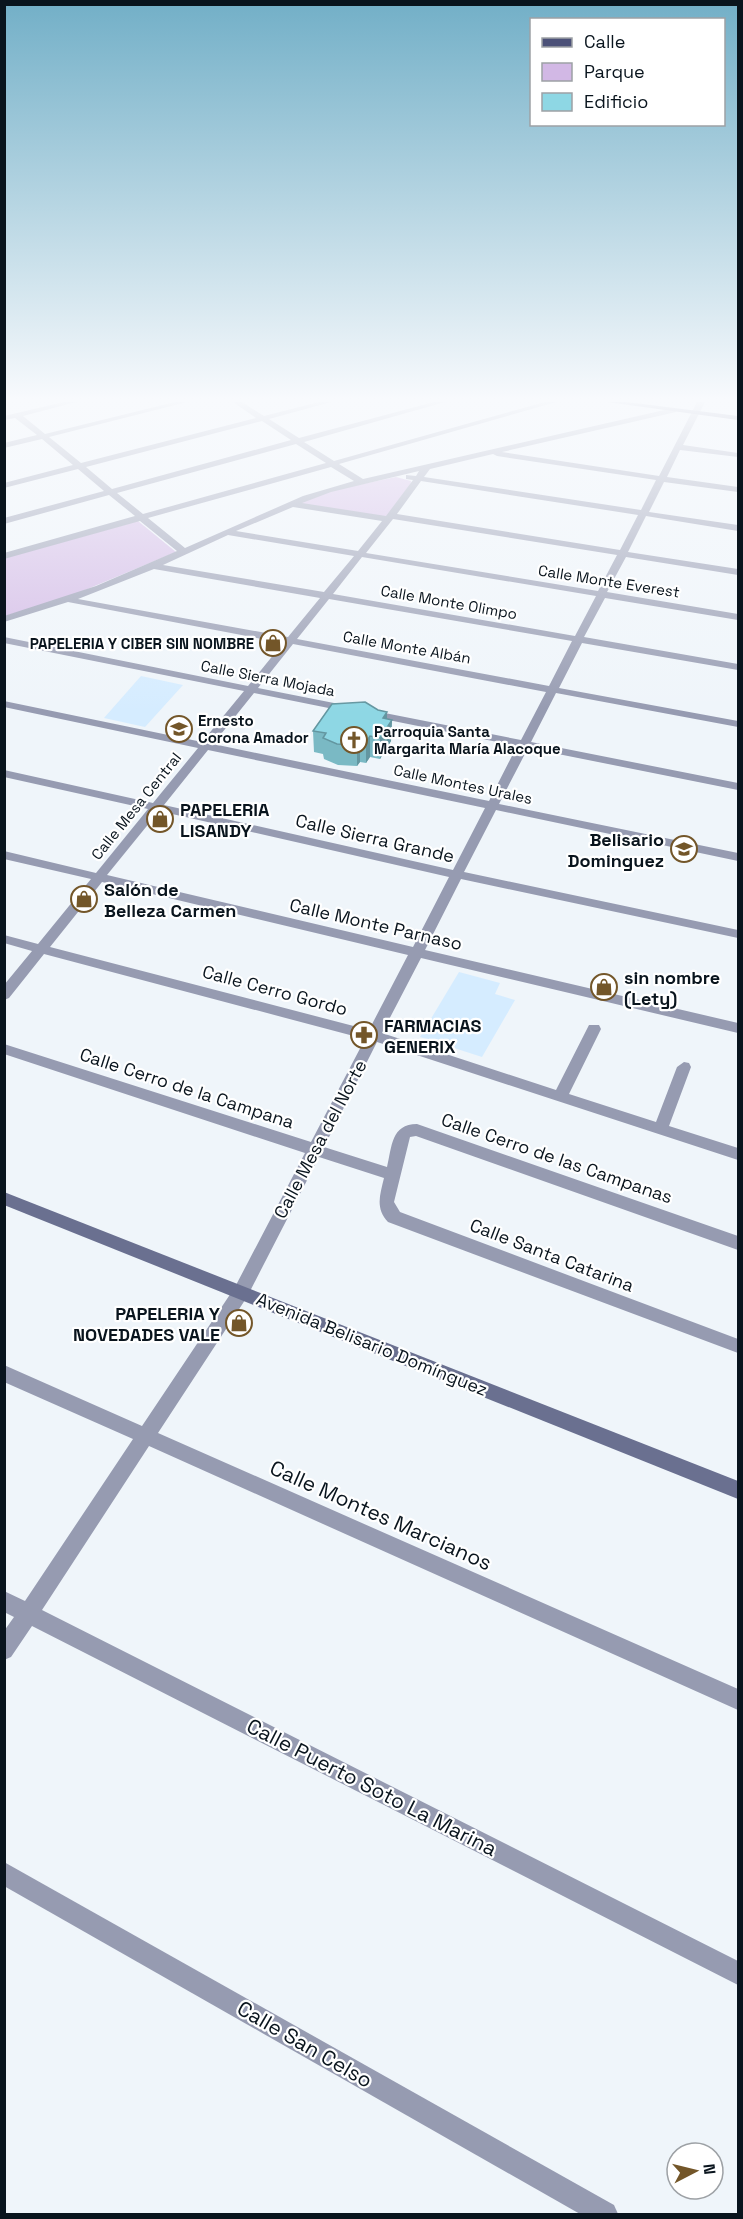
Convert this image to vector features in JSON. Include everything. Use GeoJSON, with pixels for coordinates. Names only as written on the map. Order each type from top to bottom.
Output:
{"type":"FeatureCollection","features":[{"type":"Feature","properties":{"kind":"main road","name":"Avenida Belisario Domínguez"},"geometry":{"type":"LineString","coordinates":[[4,1198],[738,1490]]}},
{"type":"Feature","properties":{"kind":"street"},"geometry":{"type":"LineString","coordinates":[[4,520],[59,506]]}},
{"type":"Feature","properties":{"kind":"street"},"geometry":{"type":"LineString","coordinates":[[128,506],[184,552]]}},
{"type":"Feature","properties":{"kind":"street"},"geometry":{"type":"LineString","coordinates":[[4,556],[183,506]]}},
{"type":"Feature","properties":{"kind":"street"},"geometry":{"type":"LineString","coordinates":[[4,619],[70,600],[154,566],[284,506]]}},
{"type":"Feature","properties":{"kind":"street"},"geometry":{"type":"LineString","coordinates":[[308,506],[738,572]]}},
{"type":"Feature","properties":{"kind":"street","name":"Calle Mesa Central"},"geometry":{"type":"LineString","coordinates":[[4,995],[397,506]]}},
{"type":"Feature","properties":{"kind":"street"},"geometry":{"type":"LineString","coordinates":[[589,506],[738,528]]}},
{"type":"Feature","properties":{"kind":"street","name":"Calle Mesa del Norte"},"geometry":{"type":"LineString","coordinates":[[4,1650],[241,1292],[313,1149],[526,745],[648,506]]}},
{"type":"Feature","properties":{"kind":"street","name":"Calle Monte Everest"},"geometry":{"type":"LineString","coordinates":[[226,532],[738,617]]}},
{"type":"Feature","properties":{"kind":"street","name":"Calle Monte Olimpo"},"geometry":{"type":"LineString","coordinates":[[154,566],[738,667]]}},
{"type":"Feature","properties":{"kind":"street","name":"Calle Monte Albán"},"geometry":{"type":"LineString","coordinates":[[70,600],[738,724]]}},
{"type":"Feature","properties":{"kind":"street","name":"Calle Sierra Mojada"},"geometry":{"type":"LineString","coordinates":[[4,640],[738,787]]}},
{"type":"Feature","properties":{"kind":"street","name":"Calle Montes Urales"},"geometry":{"type":"LineString","coordinates":[[4,704],[738,857]]}},
{"type":"Feature","properties":{"kind":"street","name":"Calle Sierra Grande"},"geometry":{"type":"LineString","coordinates":[[4,773],[458,875],[738,934]]}},
{"type":"Feature","properties":{"kind":"street","name":"Calle Monte Parnaso"},"geometry":{"type":"LineString","coordinates":[[4,855],[738,1028]]}},
{"type":"Feature","properties":{"kind":"street","name":"Calle Cerro Gordo"},"geometry":{"type":"LineString","coordinates":[[4,939],[374,1036],[738,1154]]}},
{"type":"Feature","properties":{"kind":"street"},"geometry":{"type":"LineString","coordinates":[[561,1095],[594,1029]]}},
{"type":"Feature","properties":{"kind":"street","name":"Calle Cerro de la Campana"},"geometry":{"type":"LineString","coordinates":[[4,1049],[393,1175]]}},
{"type":"Feature","properties":{"kind":"street"},"geometry":{"type":"LineString","coordinates":[[661,1128],[684,1067]]}},
{"type":"Feature","properties":{"kind":"street","name":"Calle Cerro de las Campanas"},"geometry":{"type":"LineString","coordinates":[[393,1175],[403,1135],[408,1130],[417,1130],[738,1243]]}},
{"type":"Feature","properties":{"kind":"street","name":"Calle Santa Catarina"},"geometry":{"type":"LineString","coordinates":[[393,1175],[386,1202],[388,1211],[394,1217],[738,1346]]}},
{"type":"Feature","properties":{"kind":"street","name":"Calle Montes Marcianos"},"geometry":{"type":"LineString","coordinates":[[4,1373],[738,1700]]}},
{"type":"Feature","properties":{"kind":"street","name":"Calle Puerto Soto La Marina"},"geometry":{"type":"LineString","coordinates":[[4,1601],[738,1973]]}},
{"type":"Feature","properties":{"kind":"street","name":"Calle San Celso"},"geometry":{"type":"LineString","coordinates":[[4,1873],[605,2214]]}},
{"type":"Feature","properties":{"kind":"shaded area"},"geometry":{"type":"Polygon","coordinates":[[[141,676],[183,685],[145,727],[104,718],[141,676]]]}},
{"type":"Feature","properties":{"kind":"shaded area"},"geometry":{"type":"Polygon","coordinates":[[[459,972],[500,983],[495,994],[515,1000],[482,1057],[420,1037],[459,972]]]}},
{"type":"Feature","properties":{"kind":"green space"},"geometry":{"type":"Polygon","coordinates":[[[310,506],[396,506],[386,518],[310,506]]]}},
{"type":"Feature","properties":{"kind":"green space"},"geometry":{"type":"Polygon","coordinates":[[[138,521],[176,552],[66,598],[5,616],[5,558],[138,521]]]}},
{"type":"Feature","properties":{"kind":"building"},"geometry":{"type":"Polygon","coordinates":[[[365,702],[378,710],[387,712],[383,718],[392,720],[380,738],[370,736],[366,742],[360,741],[357,745],[337,744],[323,738],[326,733],[313,731],[332,704],[365,702]]]}},
{"type":"Feature","properties":{"kind":"place","name":"PAPELERIA Y CIBER SIN NOMBRE"},"geometry":{"type":"Point","coordinates":[273,643]}},
{"type":"Feature","properties":{"kind":"place","name":"Ernesto Corona Amador"},"geometry":{"type":"Point","coordinates":[179,729]}},
{"type":"Feature","properties":{"kind":"place","name":"Parroquia Santa Margarita María Alacoque"},"geometry":{"type":"Point","coordinates":[354,740]}},
{"type":"Feature","properties":{"kind":"place","name":"PAPELERIA LISANDY"},"geometry":{"type":"Point","coordinates":[160,819]}},
{"type":"Feature","properties":{"kind":"place","name":"Belisario Dominguez"},"geometry":{"type":"Point","coordinates":[684,849]}},
{"type":"Feature","properties":{"kind":"place","name":"Salón de Belleza Carmen"},"geometry":{"type":"Point","coordinates":[84,899]}},
{"type":"Feature","properties":{"kind":"place","name":"sin nombre (Lety)"},"geometry":{"type":"Point","coordinates":[604,987]}},
{"type":"Feature","properties":{"kind":"place","name":"FARMACIAS GENERIX"},"geometry":{"type":"Point","coordinates":[364,1035]}},
{"type":"Feature","properties":{"kind":"place","name":"PAPELERIA Y NOVEDADES VALE"},"geometry":{"type":"Point","coordinates":[239,1323]}}]}
